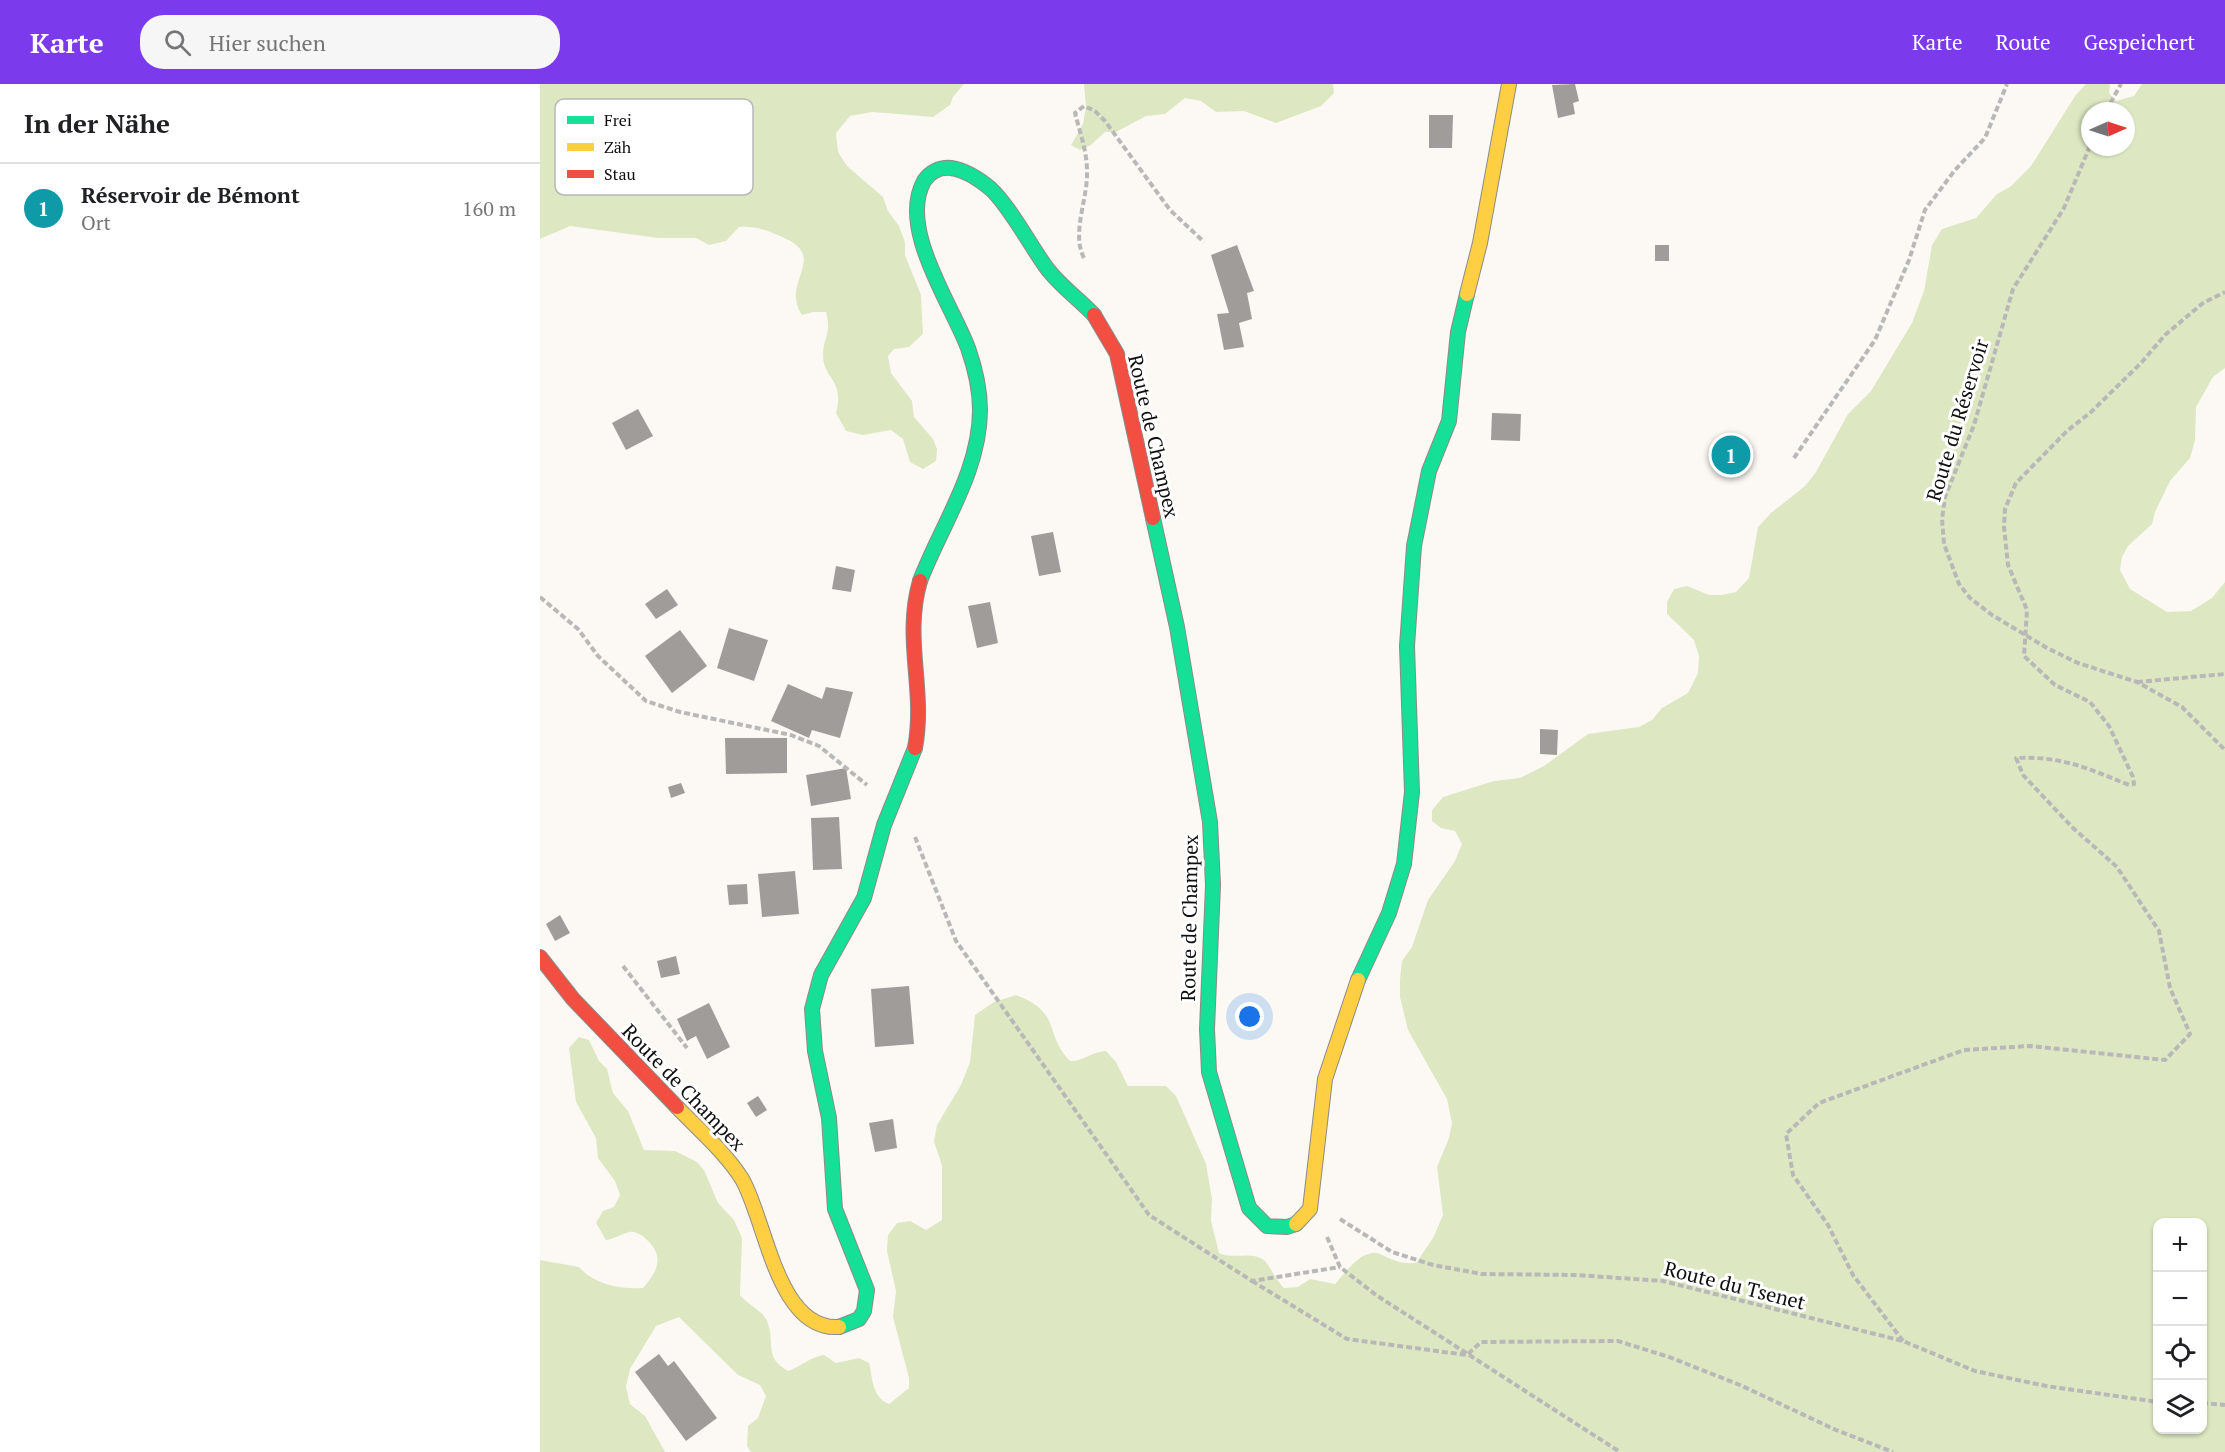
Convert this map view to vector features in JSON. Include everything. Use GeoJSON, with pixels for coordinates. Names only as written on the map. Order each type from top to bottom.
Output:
{"type":"FeatureCollection","features":[{"type":"Feature","properties":{"kind":"street"},"geometry":{"type":"LineString","coordinates":[[1312,1201],[1325,1079],[1353,991],[1394,900],[1408,845],[1412,792],[1407,646],[1414,546],[1429,471],[1449,421],[1458,332],[1480,243],[1509,84]]}},
{"type":"Feature","properties":{"kind":"street","name":"Route de Champex"},"geometry":{"type":"LineString","coordinates":[[540,957],[573,999],[732,1163],[749,1191],[784,1286],[797,1309],[809,1320],[823,1326],[845,1327],[863,1314],[867,1296],[835,1207],[829,1119],[812,1037],[812,1003],[822,970],[863,900],[890,808],[915,748],[921,705],[912,628],[915,599],[928,561],[967,470],[978,431],[980,398],[973,363],[933,268],[919,226],[919,192],[923,182],[937,169],[959,167],[982,180],[993,191],[1048,270],[1101,326],[1117,354],[1177,627],[1210,822],[1213,910],[1207,1029],[1209,1072],[1214,1094],[1242,1192],[1249,1208],[1258,1219],[1267,1226],[1278,1228],[1298,1223],[1305,1217],[1312,1201]]}},
{"type":"Feature","properties":{"kind":"path"},"geometry":{"type":"LineString","coordinates":[[1794,458],[1875,340],[1909,260],[1926,210],[1955,170],[1985,138],[2007,84]]}},
{"type":"Feature","properties":{"kind":"path"},"geometry":{"type":"LineString","coordinates":[[2111,102],[2121,84]]}},
{"type":"Feature","properties":{"kind":"path"},"geometry":{"type":"LineString","coordinates":[[1086,261],[1079,242],[1088,170],[1086,152],[1075,113],[1080,106],[1095,111],[1105,121],[1170,210],[1204,242]]}},
{"type":"Feature","properties":{"kind":"path","name":"Route du Réservoir"},"geometry":{"type":"LineString","coordinates":[[2086,156],[2064,208],[2013,289],[1974,425],[1945,496],[1942,519],[1944,544],[1959,584],[1970,598],[1992,615],[2078,663],[2137,682],[2182,707],[2225,750]]}},
{"type":"Feature","properties":{"kind":"path"},"geometry":{"type":"LineString","coordinates":[[1903,1341],[1853,1275],[1828,1225],[1793,1175],[1786,1134],[1819,1103],[1964,1050],[2030,1046],[2165,1060],[2190,1034],[2170,988],[2159,931],[2117,867],[2072,828],[2023,775],[2016,758],[2045,757],[2075,763],[2129,785],[2134,784],[2109,726],[2090,702],[2055,685],[2024,656],[2027,610],[2008,565],[2004,527],[2005,509],[2016,483],[2067,431],[2091,412],[2141,363],[2165,335],[2203,303],[2225,292]]}},
{"type":"Feature","properties":{"kind":"path"},"geometry":{"type":"LineString","coordinates":[[540,597],[548,601],[578,629],[598,656],[646,701],[680,712],[779,732],[819,746],[846,766],[890,808],[907,816],[956,941],[1149,1215],[1347,1339],[1467,1356]]}},
{"type":"Feature","properties":{"kind":"path"},"geometry":{"type":"LineString","coordinates":[[2137,682],[2225,674]]}},
{"type":"Feature","properties":{"kind":"path"},"geometry":{"type":"LineString","coordinates":[[623,966],[687,1047]]}},
{"type":"Feature","properties":{"kind":"path","name":"Route du Tsenet"},"geometry":{"type":"LineString","coordinates":[[1312,1201],[1392,1252],[1433,1265],[1482,1274],[1597,1276],[1663,1281],[1903,1341],[1975,1371],[2046,1386],[2153,1401]]}},
{"type":"Feature","properties":{"kind":"path"},"geometry":{"type":"LineString","coordinates":[[1252,1281],[1340,1267],[1376,1295],[1467,1356],[1620,1452]]}},
{"type":"Feature","properties":{"kind":"path"},"geometry":{"type":"LineString","coordinates":[[1467,1356],[1481,1342],[1618,1341],[1669,1357],[1720,1377],[1836,1430],[1893,1452]]}},
{"type":"Feature","properties":{"kind":"path"},"geometry":{"type":"LineString","coordinates":[[2207,1403],[2225,1405]]}},
{"type":"Feature","properties":{"kind":"green space"},"geometry":{"type":"Polygon","coordinates":[[[540,84],[964,84],[953,97],[950,105],[933,117],[872,112],[850,116],[836,133],[838,152],[847,166],[883,197],[905,242],[905,255],[921,295],[923,334],[909,347],[894,349],[888,356],[891,373],[912,401],[914,417],[933,439],[937,449],[936,461],[923,469],[910,462],[903,439],[891,430],[863,435],[846,431],[836,413],[838,393],[836,386],[824,363],[823,349],[828,331],[826,312],[802,315],[797,303],[796,291],[804,261],[802,252],[795,244],[765,230],[745,227],[739,227],[726,241],[709,245],[696,238],[658,238],[570,226],[540,239],[540,84]]]}},
{"type":"Feature","properties":{"kind":"green space"},"geometry":{"type":"Polygon","coordinates":[[[1084,84],[1333,84],[1334,93],[1321,106],[1276,123],[1244,111],[1216,112],[1201,101],[1185,98],[1165,114],[1146,116],[1116,132],[1105,132],[1091,145],[1080,150],[1071,145],[1083,124],[1086,107],[1084,84]]]}},
{"type":"Feature","properties":{"kind":"green space"},"geometry":{"type":"Polygon","coordinates":[[[2086,84],[2110,84],[2109,93],[2116,101],[2134,96],[2142,84],[2225,84],[2225,368],[2213,377],[2196,407],[2195,440],[2190,458],[2170,481],[2155,512],[2152,524],[2128,546],[2122,557],[2120,570],[2130,589],[2167,612],[2191,611],[2212,598],[2225,582],[2225,1452],[751,1452],[747,1446],[748,1426],[758,1418],[766,1396],[760,1385],[738,1375],[679,1317],[656,1326],[630,1369],[626,1387],[630,1404],[645,1416],[665,1452],[540,1452],[540,1260],[579,1267],[592,1278],[608,1285],[635,1288],[643,1288],[656,1270],[657,1264],[656,1251],[642,1236],[629,1232],[606,1240],[596,1223],[603,1211],[614,1207],[620,1195],[615,1181],[598,1158],[596,1138],[576,1102],[569,1048],[579,1037],[589,1040],[599,1061],[607,1069],[613,1093],[628,1111],[644,1150],[675,1151],[697,1162],[704,1170],[718,1203],[734,1220],[742,1238],[740,1295],[767,1321],[773,1355],[780,1366],[788,1371],[824,1355],[836,1363],[859,1358],[869,1363],[876,1392],[883,1401],[889,1404],[909,1388],[909,1378],[893,1317],[896,1291],[887,1251],[888,1235],[897,1223],[910,1221],[926,1230],[942,1220],[942,1166],[934,1141],[937,1125],[961,1085],[970,1062],[975,1015],[994,1002],[1016,995],[1031,1002],[1047,1016],[1062,1051],[1070,1061],[1106,1051],[1116,1062],[1128,1086],[1166,1086],[1176,1096],[1206,1164],[1212,1199],[1211,1221],[1219,1253],[1260,1258],[1267,1263],[1284,1288],[1298,1287],[1310,1279],[1335,1284],[1355,1262],[1367,1254],[1380,1254],[1401,1262],[1416,1263],[1433,1238],[1443,1215],[1437,1167],[1449,1138],[1452,1123],[1447,1099],[1408,1030],[1400,997],[1400,979],[1402,961],[1412,947],[1428,900],[1455,861],[1462,844],[1455,831],[1441,828],[1432,821],[1432,810],[1443,797],[1494,781],[1520,778],[1544,766],[1588,734],[1639,727],[1652,720],[1662,708],[1688,693],[1698,673],[1699,656],[1694,640],[1667,614],[1667,602],[1674,589],[1687,586],[1709,595],[1722,595],[1736,592],[1749,578],[1758,527],[1771,513],[1805,486],[1816,472],[1848,414],[1871,391],[1912,323],[1924,291],[1932,245],[1942,229],[1976,218],[1997,194],[2010,187],[2031,166],[2075,96],[2086,84]]]}},
{"type":"Feature","properties":{"kind":"building"},"geometry":{"type":"Polygon","coordinates":[[[1575,84],[1579,101],[1573,103],[1575,114],[1558,118],[1552,85],[1575,84]]]}},
{"type":"Feature","properties":{"kind":"building"},"geometry":{"type":"Polygon","coordinates":[[[1429,115],[1453,115],[1452,148],[1429,148],[1429,115]]]}},
{"type":"Feature","properties":{"kind":"building"},"geometry":{"type":"Polygon","coordinates":[[[1237,245],[1254,291],[1247,293],[1252,319],[1239,323],[1244,347],[1224,350],[1217,314],[1229,313],[1211,255],[1237,245]]]}},
{"type":"Feature","properties":{"kind":"building"},"geometry":{"type":"Polygon","coordinates":[[[1655,245],[1669,245],[1669,261],[1655,261],[1655,245]]]}},
{"type":"Feature","properties":{"kind":"building"},"geometry":{"type":"Polygon","coordinates":[[[638,409],[653,436],[626,450],[612,423],[638,409]]]}},
{"type":"Feature","properties":{"kind":"building"},"geometry":{"type":"Polygon","coordinates":[[[1492,413],[1521,414],[1520,441],[1491,440],[1492,413]]]}},
{"type":"Feature","properties":{"kind":"building"},"geometry":{"type":"Polygon","coordinates":[[[1726,448],[1738,451],[1736,461],[1724,459],[1726,448]]]}},
{"type":"Feature","properties":{"kind":"building"},"geometry":{"type":"Polygon","coordinates":[[[1053,532],[1061,572],[1039,576],[1031,536],[1053,532]]]}},
{"type":"Feature","properties":{"kind":"building"},"geometry":{"type":"Polygon","coordinates":[[[836,566],[855,570],[851,592],[832,589],[836,566]]]}},
{"type":"Feature","properties":{"kind":"building"},"geometry":{"type":"Polygon","coordinates":[[[667,589],[678,605],[656,619],[645,604],[667,589]]]}},
{"type":"Feature","properties":{"kind":"building"},"geometry":{"type":"Polygon","coordinates":[[[990,602],[998,643],[977,648],[968,606],[990,602]]]}},
{"type":"Feature","properties":{"kind":"building"},"geometry":{"type":"Polygon","coordinates":[[[729,628],[768,640],[754,681],[717,668],[729,628]]]}},
{"type":"Feature","properties":{"kind":"building"},"geometry":{"type":"Polygon","coordinates":[[[680,630],[707,666],[672,693],[645,656],[680,630]]]}},
{"type":"Feature","properties":{"kind":"building"},"geometry":{"type":"Polygon","coordinates":[[[788,684],[822,699],[826,687],[853,692],[840,738],[812,730],[809,738],[771,721],[788,684]]]}},
{"type":"Feature","properties":{"kind":"building"},"geometry":{"type":"Polygon","coordinates":[[[1540,729],[1558,730],[1557,755],[1540,754],[1540,729]]]}},
{"type":"Feature","properties":{"kind":"building"},"geometry":{"type":"Polygon","coordinates":[[[725,738],[787,738],[787,773],[726,774],[725,738]]]}},
{"type":"Feature","properties":{"kind":"building"},"geometry":{"type":"Polygon","coordinates":[[[846,768],[851,799],[811,806],[806,775],[846,768]]]}},
{"type":"Feature","properties":{"kind":"building"},"geometry":{"type":"Polygon","coordinates":[[[681,783],[685,793],[671,798],[668,787],[681,783]]]}},
{"type":"Feature","properties":{"kind":"building"},"geometry":{"type":"Polygon","coordinates":[[[839,817],[842,869],[813,870],[811,818],[839,817]]]}},
{"type":"Feature","properties":{"kind":"building"},"geometry":{"type":"Polygon","coordinates":[[[795,871],[799,914],[762,917],[758,874],[795,871]]]}},
{"type":"Feature","properties":{"kind":"building"},"geometry":{"type":"Polygon","coordinates":[[[747,884],[748,904],[729,905],[727,885],[747,884]]]}},
{"type":"Feature","properties":{"kind":"building"},"geometry":{"type":"Polygon","coordinates":[[[560,915],[570,933],[555,941],[546,924],[560,915]]]}},
{"type":"Feature","properties":{"kind":"building"},"geometry":{"type":"Polygon","coordinates":[[[676,956],[680,974],[661,978],[657,961],[676,956]]]}},
{"type":"Feature","properties":{"kind":"building"},"geometry":{"type":"Polygon","coordinates":[[[909,986],[914,1044],[875,1047],[871,989],[909,986]]]}},
{"type":"Feature","properties":{"kind":"building"},"geometry":{"type":"Polygon","coordinates":[[[709,1003],[730,1047],[707,1059],[696,1036],[687,1041],[677,1019],[709,1003]]]}},
{"type":"Feature","properties":{"kind":"building"},"geometry":{"type":"Polygon","coordinates":[[[758,1096],[767,1110],[756,1117],[747,1103],[758,1096]]]}},
{"type":"Feature","properties":{"kind":"building"},"geometry":{"type":"Polygon","coordinates":[[[893,1119],[897,1148],[875,1152],[869,1123],[893,1119]]]}},
{"type":"Feature","properties":{"kind":"building"},"geometry":{"type":"Polygon","coordinates":[[[659,1354],[668,1366],[674,1361],[717,1418],[686,1441],[635,1372],[659,1354]]]}},
{"type":"Feature","properties":{"kind":"traffic: fast"},"geometry":{"type":"LineString","coordinates":[[920,581],[967,476],[974,455],[980,410],[977,379],[968,348],[922,243],[918,221],[918,200],[926,178],[939,169],[951,168],[972,176],[991,189],[1020,226],[1051,274],[1094,315]]}},
{"type":"Feature","properties":{"kind":"traffic: fast"},"geometry":{"type":"LineString","coordinates":[[1358,980],[1389,913],[1404,864],[1412,792],[1407,646],[1414,546],[1429,471],[1449,421],[1458,332],[1467,294]]}},
{"type":"Feature","properties":{"kind":"traffic: fast"},"geometry":{"type":"LineString","coordinates":[[1153,518],[1177,627],[1210,822],[1213,885],[1207,1029],[1209,1072],[1249,1208],[1267,1226],[1287,1227],[1296,1224]]}},
{"type":"Feature","properties":{"kind":"traffic: fast"},"geometry":{"type":"LineString","coordinates":[[839,1327],[859,1319],[864,1311],[867,1290],[835,1209],[829,1118],[815,1051],[812,1009],[821,975],[864,898],[884,825],[915,748]]}},
{"type":"Feature","properties":{"kind":"traffic: slow"},"geometry":{"type":"LineString","coordinates":[[1467,294],[1480,243],[1509,84]]}},
{"type":"Feature","properties":{"kind":"traffic: slow"},"geometry":{"type":"LineString","coordinates":[[1296,1224],[1310,1209],[1325,1079],[1358,980]]}},
{"type":"Feature","properties":{"kind":"traffic: slow"},"geometry":{"type":"LineString","coordinates":[[677,1107],[720,1150],[742,1179],[787,1293],[801,1311],[818,1323],[839,1327]]}},
{"type":"Feature","properties":{"kind":"traffic: jam"},"geometry":{"type":"LineString","coordinates":[[1094,315],[1117,354],[1153,518]]}},
{"type":"Feature","properties":{"kind":"traffic: jam"},"geometry":{"type":"LineString","coordinates":[[915,748],[918,705],[914,624],[915,603],[920,581]]}},
{"type":"Feature","properties":{"kind":"traffic: jam"},"geometry":{"type":"LineString","coordinates":[[540,957],[573,999],[677,1107]]}},
{"type":"Feature","properties":{"kind":"place","name":"Réservoir de Bémont"},"geometry":{"type":"Point","coordinates":[1731,455]}}]}
